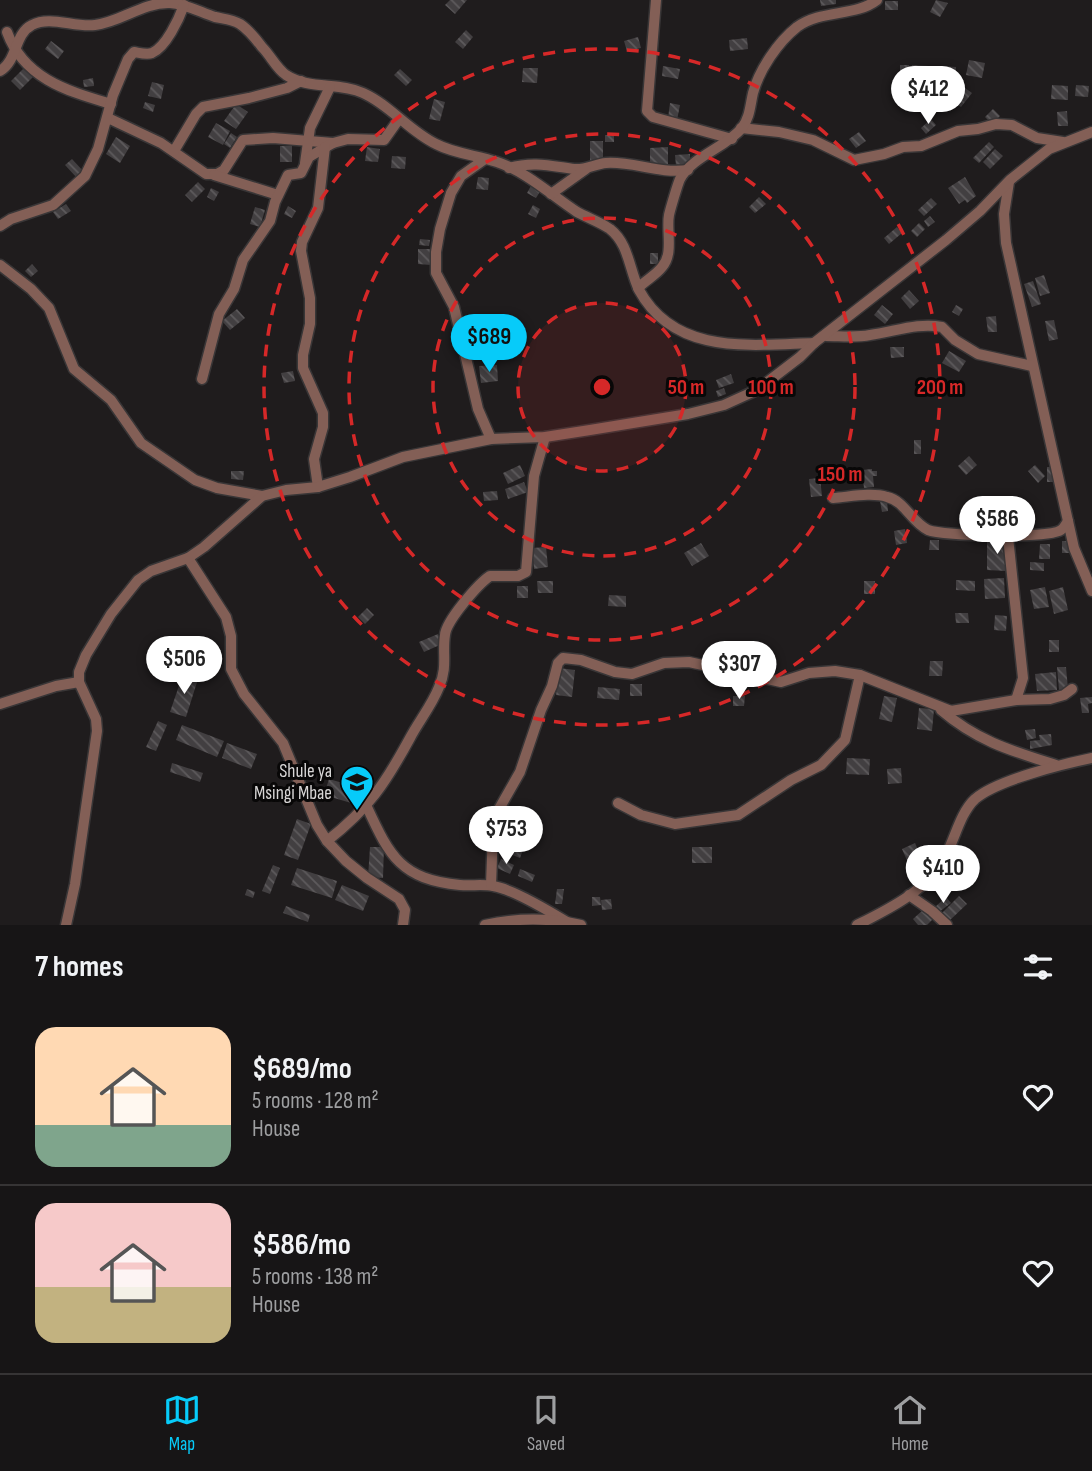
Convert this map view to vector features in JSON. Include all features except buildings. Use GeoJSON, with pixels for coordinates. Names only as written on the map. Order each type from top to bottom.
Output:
{"type":"FeatureCollection","features":[{"type":"Feature","properties":{"kind":"street"},"geometry":{"type":"LineString","coordinates":[[656,0],[647,111],[653,117],[732,139]]}},
{"type":"Feature","properties":{"kind":"street"},"geometry":{"type":"LineString","coordinates":[[638,288],[665,264],[670,236],[670,211],[679,182],[688,170],[732,139],[741,128],[749,116],[753,93],[762,70],[792,32],[812,19],[869,6],[877,0]]}},
{"type":"Feature","properties":{"kind":"street"},"geometry":{"type":"LineString","coordinates":[[111,104],[53,85],[15,52],[3,33],[47,21],[93,26],[160,3],[201,5],[244,27],[283,73],[301,81],[349,88],[362,93],[379,102],[438,146],[509,168],[579,213],[608,227],[620,238],[638,288],[650,308],[692,337],[728,343],[814,342]]}},
{"type":"Feature","properties":{"kind":"street"},"geometry":{"type":"LineString","coordinates":[[0,226],[11,219],[53,205],[85,176],[98,149],[128,59],[134,52],[150,54],[159,47],[179,21],[184,5]]}},
{"type":"Feature","properties":{"kind":"street"},"geometry":{"type":"LineString","coordinates":[[0,71],[11,60],[20,38],[30,25]]}},
{"type":"Feature","properties":{"kind":"street"},"geometry":{"type":"LineString","coordinates":[[174,151],[203,107],[287,89],[301,81]]}},
{"type":"Feature","properties":{"kind":"street"},"geometry":{"type":"LineString","coordinates":[[305,164],[307,140],[313,118],[330,87]]}},
{"type":"Feature","properties":{"kind":"street"},"geometry":{"type":"LineString","coordinates":[[108,118],[156,140],[197,169],[278,195]]}},
{"type":"Feature","properties":{"kind":"street"},"geometry":{"type":"LineString","coordinates":[[202,379],[219,314],[234,289],[243,260],[270,221],[288,175],[301,173],[309,157],[329,145],[348,139],[381,141],[387,137],[399,119]]}},
{"type":"Feature","properties":{"kind":"street"},"geometry":{"type":"LineString","coordinates":[[741,128],[779,132],[813,140],[854,160],[903,147],[921,146],[958,131],[996,124],[1012,125],[1046,141],[1065,142]]}},
{"type":"Feature","properties":{"kind":"street"},"geometry":{"type":"LineString","coordinates":[[0,265],[31,289],[49,308],[74,369],[111,400],[141,443],[195,480],[217,488],[262,496],[318,486],[351,477],[403,457],[491,439],[545,437],[656,420],[724,405],[757,390],[800,357],[814,342],[826,336],[963,226],[1010,180],[1049,149],[1092,132]]}},
{"type":"Feature","properties":{"kind":"street"},"geometry":{"type":"LineString","coordinates":[[213,175],[224,170],[243,140],[273,138],[307,140],[329,145]]}},
{"type":"Feature","properties":{"kind":"street"},"geometry":{"type":"LineString","coordinates":[[318,486],[314,460],[323,427],[323,413],[303,368],[310,324],[310,298],[301,251],[302,242],[317,208],[329,145]]}},
{"type":"Feature","properties":{"kind":"street"},"geometry":{"type":"LineString","coordinates":[[485,159],[461,176],[452,193],[440,229],[436,273],[456,314],[478,409],[491,439]]}},
{"type":"Feature","properties":{"kind":"street"},"geometry":{"type":"LineString","coordinates":[[509,168],[534,163],[586,169]]}},
{"type":"Feature","properties":{"kind":"street"},"geometry":{"type":"LineString","coordinates":[[551,194],[586,169],[604,163],[658,171],[688,170]]}},
{"type":"Feature","properties":{"kind":"street"},"geometry":{"type":"LineString","coordinates":[[1010,180],[1004,214],[1006,243],[1074,548],[1092,591]]}},
{"type":"Feature","properties":{"kind":"street"},"geometry":{"type":"LineString","coordinates":[[826,336],[867,336],[937,326],[978,354],[1032,366]]}},
{"type":"Feature","properties":{"kind":"street"},"geometry":{"type":"LineString","coordinates":[[327,841],[367,807],[390,776],[439,688],[444,668],[446,630],[464,603],[490,576],[518,576],[526,572],[534,476],[545,437]]}},
{"type":"Feature","properties":{"kind":"street"},"geometry":{"type":"LineString","coordinates":[[66,925],[75,884],[97,731],[96,719],[79,682],[79,672],[96,638],[138,580],[151,571],[188,558],[262,496]]}},
{"type":"Feature","properties":{"kind":"street"},"geometry":{"type":"LineString","coordinates":[[833,498],[883,496],[898,502],[916,523],[933,532],[1008,537],[1052,533],[1062,530],[1068,522]]}},
{"type":"Feature","properties":{"kind":"street"},"geometry":{"type":"LineString","coordinates":[[1008,537],[1023,678],[1016,699]]}},
{"type":"Feature","properties":{"kind":"street"},"geometry":{"type":"LineString","coordinates":[[188,558],[226,617],[231,636],[231,668],[244,694],[283,743],[306,804],[327,841],[367,878],[400,899],[405,910],[403,925]]}},
{"type":"Feature","properties":{"kind":"street"},"geometry":{"type":"LineString","coordinates":[[491,885],[493,830],[499,809],[520,772],[560,660],[581,660],[615,672],[632,674],[678,661],[781,682],[819,671],[860,675],[939,708],[956,712],[1016,699],[1050,699],[1064,695],[1072,688]]}},
{"type":"Feature","properties":{"kind":"street"},"geometry":{"type":"LineString","coordinates":[[618,803],[641,815],[675,824],[738,815],[792,780],[821,765],[842,745],[860,675]]}},
{"type":"Feature","properties":{"kind":"street"},"geometry":{"type":"LineString","coordinates":[[0,704],[56,686],[79,682]]}},
{"type":"Feature","properties":{"kind":"street"},"geometry":{"type":"LineString","coordinates":[[939,708],[969,733],[1056,765]]}},
{"type":"Feature","properties":{"kind":"street"},"geometry":{"type":"LineString","coordinates":[[857,925],[909,895],[935,874],[974,800],[993,788],[1056,765],[1092,758]]}},
{"type":"Feature","properties":{"kind":"street"},"geometry":{"type":"LineString","coordinates":[[367,807],[387,849],[398,862],[416,875],[449,883],[491,885],[536,904],[567,922]]}},
{"type":"Feature","properties":{"kind":"street"},"geometry":{"type":"LineString","coordinates":[[909,895],[947,925]]}},
{"type":"Feature","properties":{"kind":"street"},"geometry":{"type":"LineString","coordinates":[[485,925],[526,920],[581,925]]}},
{"type":"Feature","properties":{"kind":"place","name":"Shule ya Msingi Mbae"},"geometry":{"type":"Point","coordinates":[357,812]}}]}
